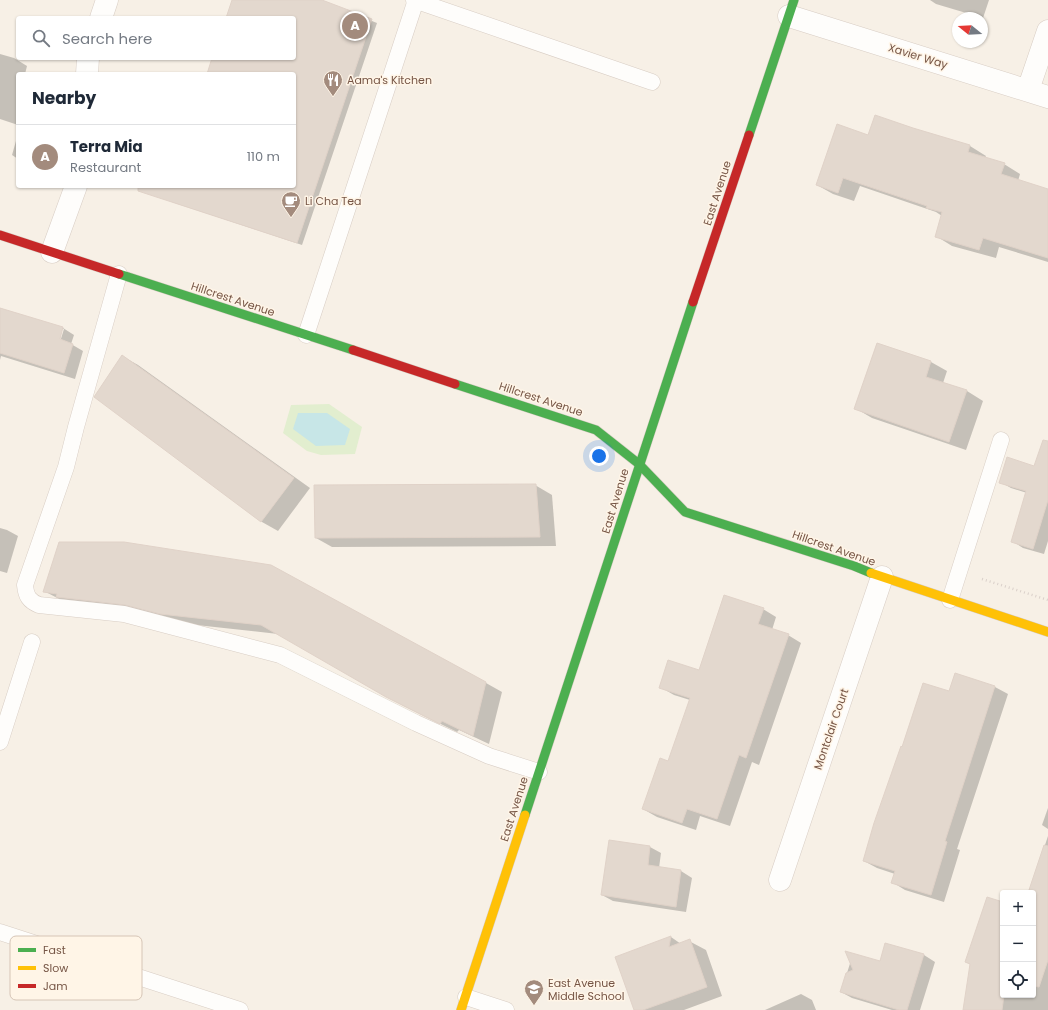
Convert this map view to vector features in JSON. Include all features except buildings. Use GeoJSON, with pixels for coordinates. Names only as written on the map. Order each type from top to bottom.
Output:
{"type":"FeatureCollection","features":[{"type":"Feature","properties":{"kind":"street"},"geometry":{"type":"LineString","coordinates":[[102,16],[107,0]]}},
{"type":"Feature","properties":{"kind":"street","name":"Xavier Way"},"geometry":{"type":"LineString","coordinates":[[792,8],[1038,94]]}},
{"type":"Feature","properties":{"kind":"street","name":"East Avenue"},"geometry":{"type":"LineString","coordinates":[[463,1003],[639,464],[792,8]]}},
{"type":"Feature","properties":{"kind":"street"},"geometry":{"type":"LineString","coordinates":[[1038,94],[1048,31]]}},
{"type":"Feature","properties":{"kind":"street"},"geometry":{"type":"LineString","coordinates":[[88,60],[88,72]]}},
{"type":"Feature","properties":{"kind":"street"},"geometry":{"type":"LineString","coordinates":[[52,252],[75,188]]}},
{"type":"Feature","properties":{"kind":"street","name":"Hillcrest Avenue"},"geometry":{"type":"LineString","coordinates":[[0,235],[596,430],[639,464],[685,512],[854,566],[882,577],[1048,632]]}},
{"type":"Feature","properties":{"kind":"street","name":"Montclair Court"},"geometry":{"type":"LineString","coordinates":[[780,880],[882,577]]}},
{"type":"Feature","properties":{"kind":"lane"},"geometry":{"type":"LineString","coordinates":[[306,335],[415,0],[652,82]]}},
{"type":"Feature","properties":{"kind":"lane"},"geometry":{"type":"LineString","coordinates":[[119,274],[66,467],[25,585],[26,594],[31,602],[39,605],[124,614],[280,655],[416,723],[489,756],[539,772]]}},
{"type":"Feature","properties":{"kind":"lane"},"geometry":{"type":"LineString","coordinates":[[950,600],[1001,440]]}},
{"type":"Feature","properties":{"kind":"lane"},"geometry":{"type":"LineString","coordinates":[[0,742],[32,642]]}},
{"type":"Feature","properties":{"kind":"lane"},"geometry":{"type":"LineString","coordinates":[[0,932],[12,936]]}},
{"type":"Feature","properties":{"kind":"lane"},"geometry":{"type":"LineString","coordinates":[[142,978],[240,1010]]}},
{"type":"Feature","properties":{"kind":"lane"},"geometry":{"type":"LineString","coordinates":[[463,1003],[506,1010]]}},
{"type":"Feature","properties":{"kind":"green space"},"geometry":{"type":"Polygon","coordinates":[[[329,404],[362,427],[355,454],[321,455],[307,451],[283,433],[291,405],[329,404]]]}},
{"type":"Feature","properties":{"kind":"water"},"geometry":{"type":"Polygon","coordinates":[[[298,413],[327,413],[350,429],[345,445],[316,446],[293,429],[298,413]]]}},
{"type":"Feature","properties":{"kind":"traffic: fast"},"geometry":{"type":"LineString","coordinates":[[749,135],[794,0]]}},
{"type":"Feature","properties":{"kind":"traffic: fast"},"geometry":{"type":"LineString","coordinates":[[119,274],[353,350]]}},
{"type":"Feature","properties":{"kind":"traffic: fast"},"geometry":{"type":"LineString","coordinates":[[525,815],[693,302]]}},
{"type":"Feature","properties":{"kind":"traffic: fast"},"geometry":{"type":"LineString","coordinates":[[455,384],[596,430],[639,464],[685,512],[854,566],[871,573]]}},
{"type":"Feature","properties":{"kind":"traffic: slow"},"geometry":{"type":"LineString","coordinates":[[871,573],[1048,632]]}},
{"type":"Feature","properties":{"kind":"traffic: slow"},"geometry":{"type":"LineString","coordinates":[[461,1010],[525,815]]}},
{"type":"Feature","properties":{"kind":"traffic: jam"},"geometry":{"type":"LineString","coordinates":[[693,302],[749,135]]}},
{"type":"Feature","properties":{"kind":"traffic: jam"},"geometry":{"type":"LineString","coordinates":[[0,235],[119,274]]}},
{"type":"Feature","properties":{"kind":"traffic: jam"},"geometry":{"type":"LineString","coordinates":[[353,350],[455,384]]}},
{"type":"Feature","properties":{"kind":"place","name":"Terra Mia"},"geometry":{"type":"Point","coordinates":[355,26]}},
{"type":"Feature","properties":{"kind":"place","name":"Aama's Kitchen"},"geometry":{"type":"Point","coordinates":[333,97]}},
{"type":"Feature","properties":{"kind":"place","name":"Li Cha Tea"},"geometry":{"type":"Point","coordinates":[291,218]}},
{"type":"Feature","properties":{"kind":"place","name":"East Avenue Middle School"},"geometry":{"type":"Point","coordinates":[534,1006]}}]}
